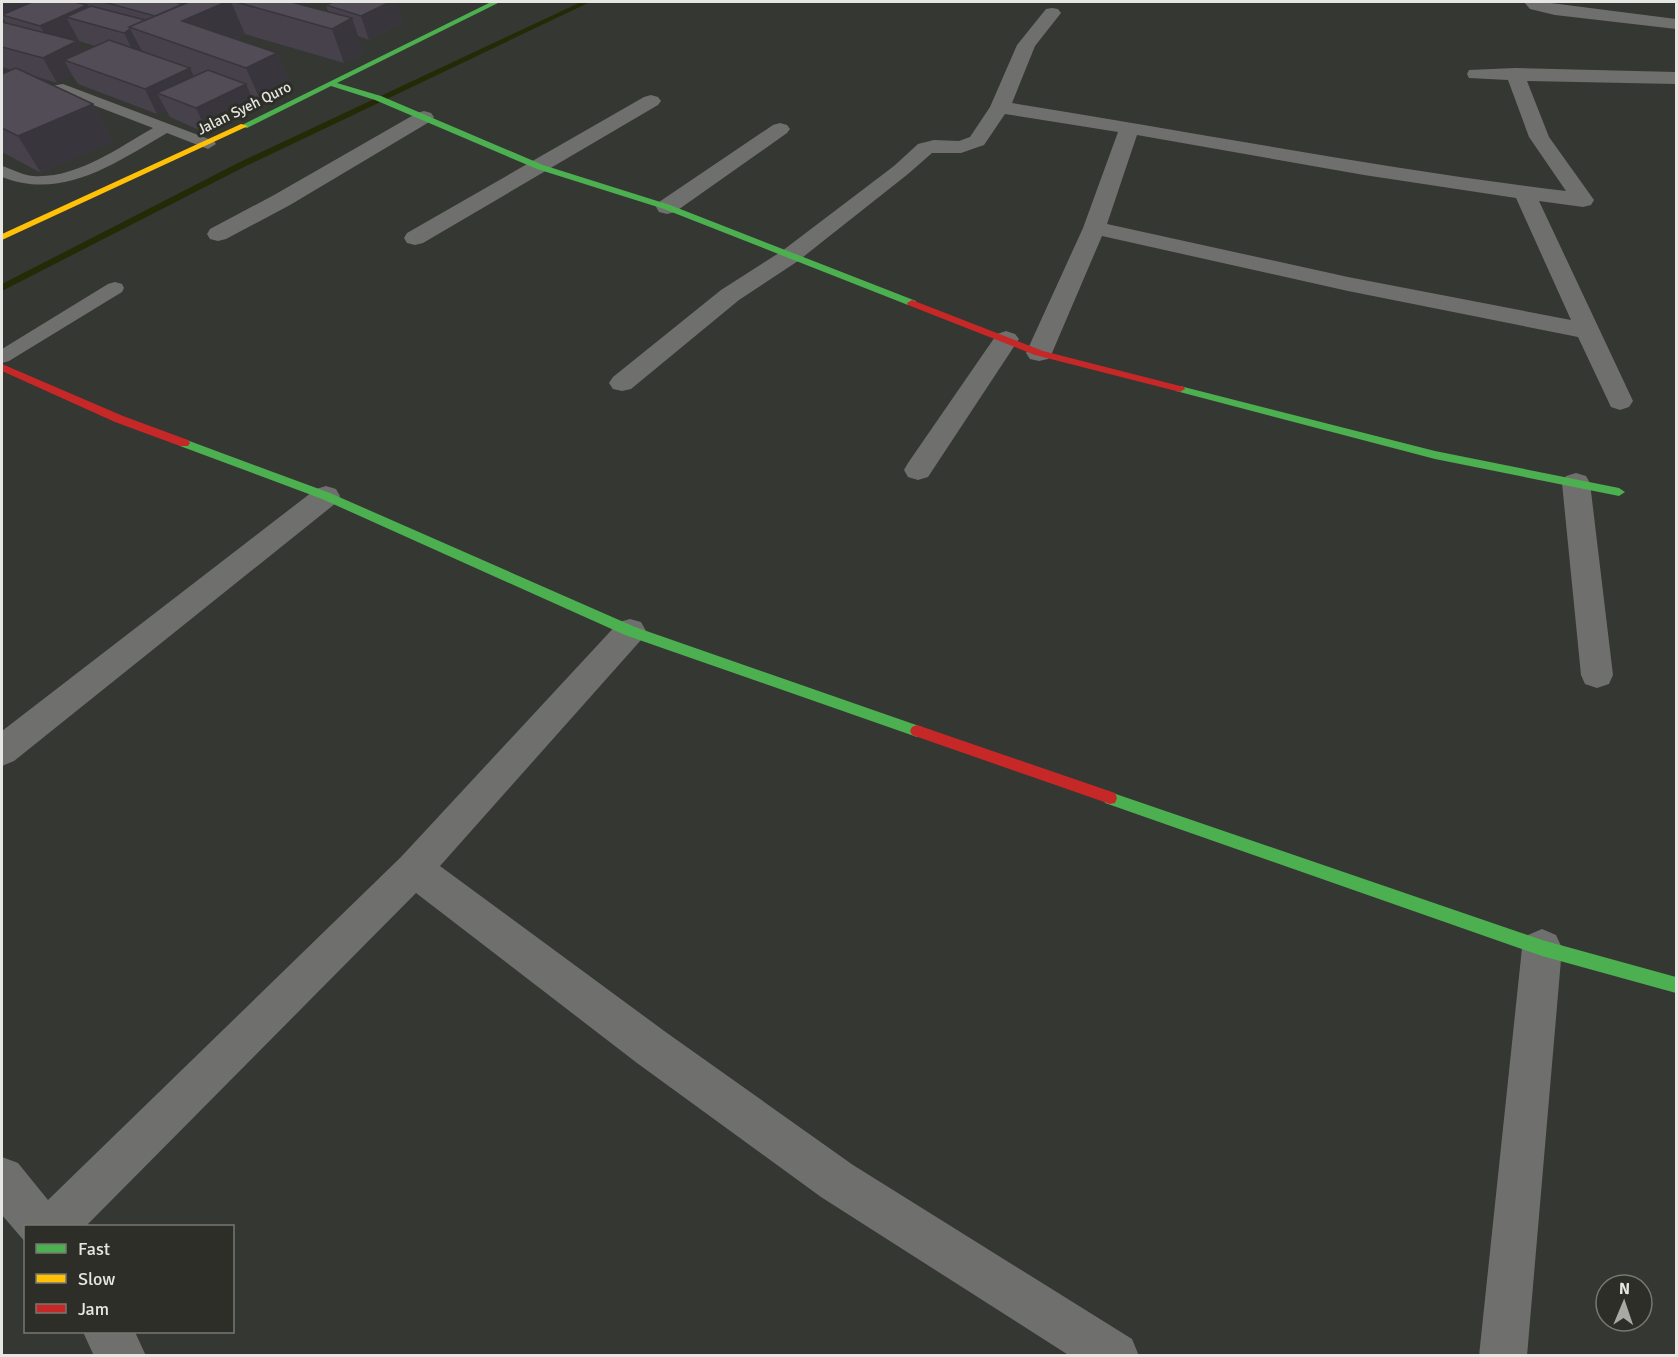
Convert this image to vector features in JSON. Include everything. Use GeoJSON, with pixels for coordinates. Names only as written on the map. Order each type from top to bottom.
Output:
{"type":"FeatureCollection","features":[{"type":"Feature","properties":{"kind":"street","name":"Jalan Syeh Quro"},"geometry":{"type":"LineString","coordinates":[[2,237],[208,144],[488,3]]}},
{"type":"Feature","properties":{"kind":"street"},"geometry":{"type":"LineString","coordinates":[[1538,5],[1677,24]]}},
{"type":"Feature","properties":{"kind":"street"},"geometry":{"type":"LineString","coordinates":[[622,383],[730,295],[790,256],[901,170],[925,148],[961,147],[977,141],[1000,107],[1026,45],[1052,13]]}},
{"type":"Feature","properties":{"kind":"street"},"geometry":{"type":"LineString","coordinates":[[1476,74],[1677,78]]}},
{"type":"Feature","properties":{"kind":"street"},"geometry":{"type":"LineString","coordinates":[[1000,107],[1523,193],[1583,200],[1539,137],[1515,74]]}},
{"type":"Feature","properties":{"kind":"street"},"geometry":{"type":"LineString","coordinates":[[331,84],[378,98],[540,167],[667,207],[1039,352],[1435,455],[1619,492]]}},
{"type":"Feature","properties":{"kind":"street"},"geometry":{"type":"LineString","coordinates":[[415,238],[651,101]]}},
{"type":"Feature","properties":{"kind":"street"},"geometry":{"type":"LineString","coordinates":[[218,234],[424,117]]}},
{"type":"Feature","properties":{"kind":"street"},"geometry":{"type":"LineString","coordinates":[[1039,352],[1094,228],[1130,127]]}},
{"type":"Feature","properties":{"kind":"street"},"geometry":{"type":"LineString","coordinates":[[667,207],[780,129]]}},
{"type":"Feature","properties":{"kind":"street"},"geometry":{"type":"LineString","coordinates":[[1523,193],[1620,401]]}},
{"type":"Feature","properties":{"kind":"street"},"geometry":{"type":"LineString","coordinates":[[1094,228],[1348,284],[1588,332]]}},
{"type":"Feature","properties":{"kind":"street"},"geometry":{"type":"LineString","coordinates":[[918,470],[1006,339]]}},
{"type":"Feature","properties":{"kind":"street"},"geometry":{"type":"LineString","coordinates":[[2,367],[119,419],[326,496],[630,631],[1542,948],[1677,985]]}},
{"type":"Feature","properties":{"kind":"street"},"geometry":{"type":"LineString","coordinates":[[1576,483],[1597,675]]}},
{"type":"Feature","properties":{"kind":"street"},"geometry":{"type":"LineString","coordinates":[[2,751],[326,496]]}},
{"type":"Feature","properties":{"kind":"street"},"geometry":{"type":"LineString","coordinates":[[56,1225],[414,869],[630,631]]}},
{"type":"Feature","properties":{"kind":"street"},"geometry":{"type":"LineString","coordinates":[[414,869],[652,1048],[837,1180],[1115,1356]]}},
{"type":"Feature","properties":{"kind":"street"},"geometry":{"type":"LineString","coordinates":[[1503,1356],[1527,1082],[1542,948]]}},
{"type":"Feature","properties":{"kind":"street"},"geometry":{"type":"LineString","coordinates":[[2,1179],[37,1225]]}},
{"type":"Feature","properties":{"kind":"street"},"geometry":{"type":"LineString","coordinates":[[108,1333],[122,1356]]}},
{"type":"Feature","properties":{"kind":"lane"},"geometry":{"type":"LineString","coordinates":[[2,110],[49,90],[63,88],[208,144]]}},
{"type":"Feature","properties":{"kind":"lane"},"geometry":{"type":"LineString","coordinates":[[2,171],[19,178],[38,181],[67,176],[94,165],[165,128]]}},
{"type":"Feature","properties":{"kind":"lane"},"geometry":{"type":"LineString","coordinates":[[2,357],[115,288]]}},
{"type":"Feature","properties":{"kind":"building"},"geometry":{"type":"Polygon","coordinates":[[[32,2],[75,2],[87,5],[40,26],[2,15],[32,2]]]}},
{"type":"Feature","properties":{"kind":"building"},"geometry":{"type":"Polygon","coordinates":[[[104,2],[175,2],[183,4],[155,16],[104,2]]]}},
{"type":"Feature","properties":{"kind":"building"},"geometry":{"type":"Polygon","coordinates":[[[189,2],[226,2],[182,21],[277,53],[246,68],[129,27],[189,2]]]}},
{"type":"Feature","properties":{"kind":"building"},"geometry":{"type":"Polygon","coordinates":[[[236,2],[291,2],[352,18],[332,29],[236,2]]]}},
{"type":"Feature","properties":{"kind":"building"},"geometry":{"type":"Polygon","coordinates":[[[333,2],[390,2],[361,16],[326,5],[333,2]]]}},
{"type":"Feature","properties":{"kind":"building"},"geometry":{"type":"Polygon","coordinates":[[[91,6],[145,20],[129,27],[130,29],[124,33],[66,17],[91,6]]]}},
{"type":"Feature","properties":{"kind":"building"},"geometry":{"type":"Polygon","coordinates":[[[2,22],[77,41],[43,58],[2,47],[2,22]]]}},
{"type":"Feature","properties":{"kind":"building"},"geometry":{"type":"Polygon","coordinates":[[[109,40],[190,68],[145,89],[64,60],[109,40]]]}},
{"type":"Feature","properties":{"kind":"building"},"geometry":{"type":"Polygon","coordinates":[[[16,68],[93,104],[18,136],[2,128],[2,74],[16,68]]]}},
{"type":"Feature","properties":{"kind":"building"},"geometry":{"type":"Polygon","coordinates":[[[208,70],[246,84],[196,108],[157,93],[208,70]]]}},
{"type":"Feature","properties":{"kind":"waterway"},"geometry":{"type":"LineString","coordinates":[[2,288],[241,165],[586,2]]}},
{"type":"Feature","properties":{"kind":"traffic: fast"},"geometry":{"type":"LineString","coordinates":[[244,126],[496,2]]}},
{"type":"Feature","properties":{"kind":"traffic: fast"},"geometry":{"type":"LineString","coordinates":[[331,84],[378,98],[540,167],[667,207],[912,303]]}},
{"type":"Feature","properties":{"kind":"traffic: fast"},"geometry":{"type":"LineString","coordinates":[[1180,389],[1435,455],[1619,492]]}},
{"type":"Feature","properties":{"kind":"traffic: fast"},"geometry":{"type":"LineString","coordinates":[[184,443],[326,496],[630,631],[917,731]]}},
{"type":"Feature","properties":{"kind":"traffic: fast"},"geometry":{"type":"LineString","coordinates":[[1110,798],[1542,948],[1676,985]]}},
{"type":"Feature","properties":{"kind":"traffic: slow"},"geometry":{"type":"LineString","coordinates":[[2,237],[244,126]]}},
{"type":"Feature","properties":{"kind":"traffic: jam"},"geometry":{"type":"LineString","coordinates":[[912,303],[1039,353],[1180,389]]}},
{"type":"Feature","properties":{"kind":"traffic: jam"},"geometry":{"type":"LineString","coordinates":[[2,367],[119,419],[184,443]]}},
{"type":"Feature","properties":{"kind":"traffic: jam"},"geometry":{"type":"LineString","coordinates":[[917,731],[1110,798]]}}]}
